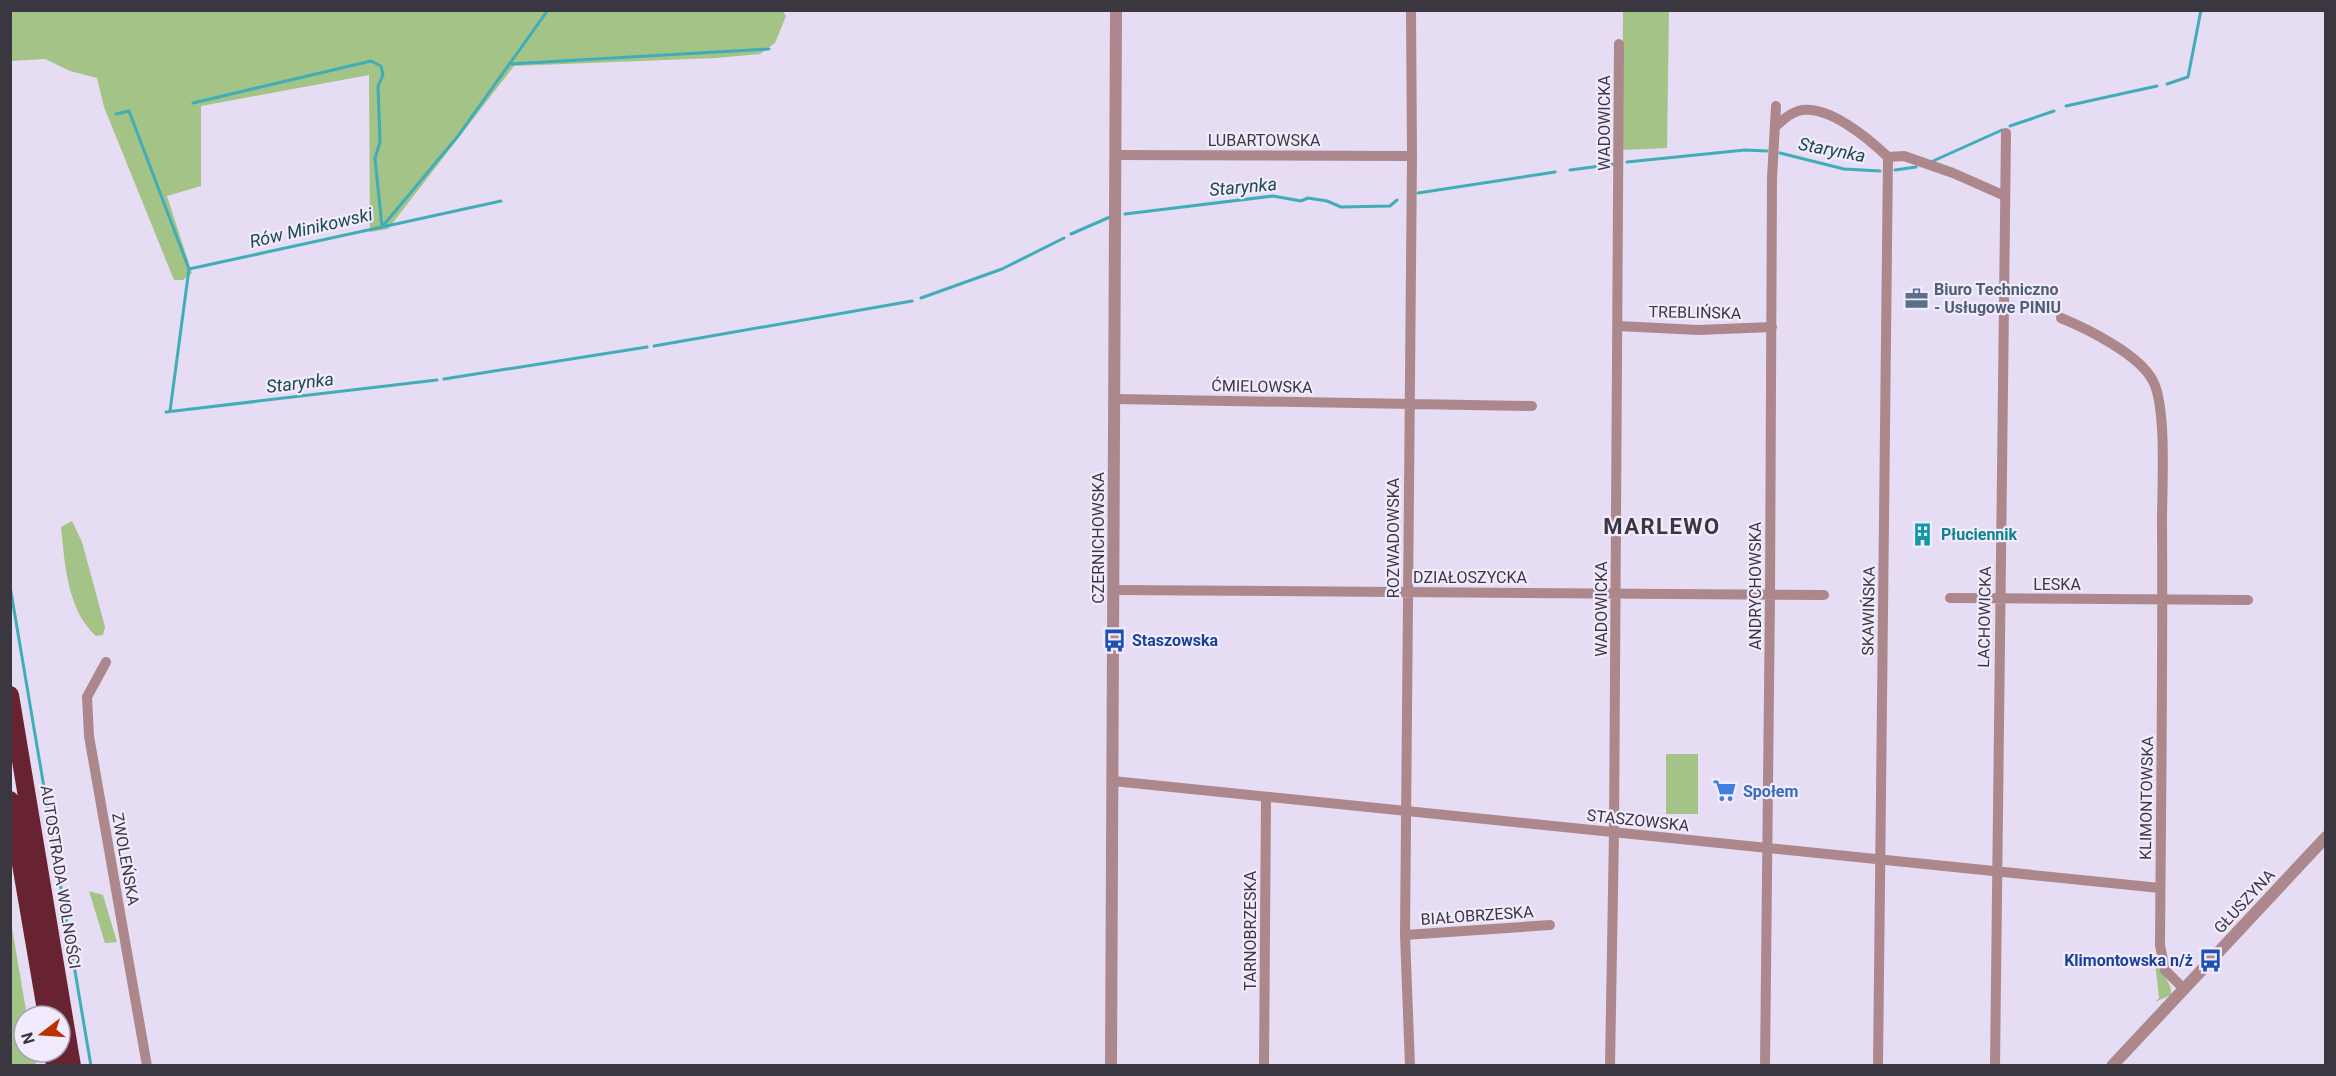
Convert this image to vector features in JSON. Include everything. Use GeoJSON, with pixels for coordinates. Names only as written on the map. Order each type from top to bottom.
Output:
{"type":"FeatureCollection","features":[{"type":"Feature","properties":{"kind":"highway","name":"AUTOSTRADA WOLNOŚCI"},"geometry":{"type":"LineString","coordinates":[[10,695],[72,1065]]}},
{"type":"Feature","properties":{"kind":"highway"},"geometry":{"type":"LineString","coordinates":[[10,800],[45,1004]]}},
{"type":"Feature","properties":{"kind":"street","name":"CZERNICHOWSKA"},"geometry":{"type":"LineString","coordinates":[[1111,1065],[1116,10]]}},
{"type":"Feature","properties":{"kind":"street","name":"ROZWADOWSKA"},"geometry":{"type":"LineString","coordinates":[[1410,1065],[1405,934],[1412,156],[1411,10]]}},
{"type":"Feature","properties":{"kind":"street","name":"WADOWICKA"},"geometry":{"type":"LineString","coordinates":[[1610,1065],[1614,832],[1619,44]]}},
{"type":"Feature","properties":{"kind":"street","name":"ANDRYCHOWSKA"},"geometry":{"type":"LineString","coordinates":[[1765,1065],[1772,178],[1776,106]]}},
{"type":"Feature","properties":{"kind":"street"},"geometry":{"type":"LineString","coordinates":[[1775,127],[1800,110],[1812,110],[1834,118],[1867,137],[1888,157],[1904,156],[1953,172],[2005,196]]}},
{"type":"Feature","properties":{"kind":"street","name":"LACHOWICKA"},"geometry":{"type":"LineString","coordinates":[[1995,1065],[2006,134]]}},
{"type":"Feature","properties":{"kind":"street","name":"LUBARTOWSKA"},"geometry":{"type":"LineString","coordinates":[[1115,155],[1412,156]]}},
{"type":"Feature","properties":{"kind":"street","name":"SKAWIŃSKA"},"geometry":{"type":"LineString","coordinates":[[1878,1065],[1888,157]]}},
{"type":"Feature","properties":{"kind":"street","name":"KLIMONTOWSKA"},"geometry":{"type":"LineString","coordinates":[[2061,318],[2091,331],[2132,359],[2149,374],[2160,404],[2163,599],[2160,945],[2162,963],[2170,977],[2184,989]]}},
{"type":"Feature","properties":{"kind":"street","name":"TREBLIŃSKA"},"geometry":{"type":"LineString","coordinates":[[1618,326],[1698,330],[1772,327]]}},
{"type":"Feature","properties":{"kind":"street","name":"ĆMIELOWSKA"},"geometry":{"type":"LineString","coordinates":[[1115,399],[1532,406]]}},
{"type":"Feature","properties":{"kind":"street","name":"DZIAŁOSZYCKA"},"geometry":{"type":"LineString","coordinates":[[1114,590],[1824,595]]}},
{"type":"Feature","properties":{"kind":"street","name":"LESKA"},"geometry":{"type":"LineString","coordinates":[[1950,598],[2163,599]]}},
{"type":"Feature","properties":{"kind":"street"},"geometry":{"type":"LineString","coordinates":[[2163,599],[2248,600]]}},
{"type":"Feature","properties":{"kind":"street","name":"ZWOLEŃSKA"},"geometry":{"type":"LineString","coordinates":[[106,662],[87,697],[89,736],[147,1065]]}},
{"type":"Feature","properties":{"kind":"street","name":"STASZOWSKA"},"geometry":{"type":"LineString","coordinates":[[1113,781],[2160,888]]}},
{"type":"Feature","properties":{"kind":"street","name":"TARNOBRZESKA"},"geometry":{"type":"LineString","coordinates":[[1264,1065],[1266,797]]}},
{"type":"Feature","properties":{"kind":"street","name":"GŁUSZYNA"},"geometry":{"type":"LineString","coordinates":[[2112,1065],[2325,837]]}},
{"type":"Feature","properties":{"kind":"street","name":"BIAŁOBRZESKA"},"geometry":{"type":"LineString","coordinates":[[1405,934],[1550,925]]}},
{"type":"Feature","properties":{"kind":"green space"},"geometry":{"type":"Polygon","coordinates":[[[782,10],[786,16],[775,43],[760,54],[716,58],[514,66],[388,229],[370,232],[369,75],[201,106],[201,186],[167,196],[192,273],[183,280],[174,280],[104,107],[97,78],[70,71],[45,59],[11,61],[11,11],[782,10]]]}},
{"type":"Feature","properties":{"kind":"green space"},"geometry":{"type":"Polygon","coordinates":[[[1623,11],[1669,11],[1667,148],[1622,150],[1623,11]]]}},
{"type":"Feature","properties":{"kind":"green space"},"geometry":{"type":"Polygon","coordinates":[[[72,521],[82,542],[105,627],[103,635],[96,636],[86,625],[73,600],[69,586],[61,527],[72,521]]]}},
{"type":"Feature","properties":{"kind":"green space"},"geometry":{"type":"Polygon","coordinates":[[[1666,754],[1698,754],[1698,814],[1666,814],[1666,754]]]}},
{"type":"Feature","properties":{"kind":"green space"},"geometry":{"type":"Polygon","coordinates":[[[89,891],[103,895],[117,942],[105,943],[89,891]]]}},
{"type":"Feature","properties":{"kind":"green space"},"geometry":{"type":"Polygon","coordinates":[[[10,916],[25,1004],[12,1004],[12,1064],[36,1065],[11,1065],[10,916]]]}},
{"type":"Feature","properties":{"kind":"green space"},"geometry":{"type":"Polygon","coordinates":[[[2155,961],[2168,982],[2171,995],[2155,1002],[2159,998],[2155,961]]]}},
{"type":"Feature","properties":{"kind":"waterway","name":"Rów Minikowski"},"geometry":{"type":"LineString","coordinates":[[170,411],[189,269],[382,227],[458,136],[548,10]]}},
{"type":"Feature","properties":{"kind":"waterway","name":"Starynka"},"geometry":{"type":"LineString","coordinates":[[2167,84],[2188,77],[2201,10]]}},
{"type":"Feature","properties":{"kind":"waterway"},"geometry":{"type":"LineString","coordinates":[[510,64],[769,49]]}},
{"type":"Feature","properties":{"kind":"waterway"},"geometry":{"type":"LineString","coordinates":[[193,103],[371,61],[381,66],[383,75],[378,86],[380,142],[375,158],[382,227],[501,201]]}},
{"type":"Feature","properties":{"kind":"waterway","name":"Starynka"},"geometry":{"type":"LineString","coordinates":[[2066,106],[2157,86]]}},
{"type":"Feature","properties":{"kind":"waterway"},"geometry":{"type":"LineString","coordinates":[[116,114],[129,111],[189,269]]}},
{"type":"Feature","properties":{"kind":"waterway","name":"Starynka"},"geometry":{"type":"LineString","coordinates":[[2010,126],[2054,111]]}},
{"type":"Feature","properties":{"kind":"waterway","name":"Starynka"},"geometry":{"type":"LineString","coordinates":[[1933,161],[2002,130]]}},
{"type":"Feature","properties":{"kind":"waterway","name":"Starynka"},"geometry":{"type":"LineString","coordinates":[[1627,162],[1745,150],[1767,151]]}},
{"type":"Feature","properties":{"kind":"waterway","name":"Starynka"},"geometry":{"type":"LineString","coordinates":[[1780,153],[1844,169],[1880,171]]}},
{"type":"Feature","properties":{"kind":"waterway","name":"Starynka"},"geometry":{"type":"LineString","coordinates":[[1570,170],[1615,164]]}},
{"type":"Feature","properties":{"kind":"waterway","name":"Starynka"},"geometry":{"type":"LineString","coordinates":[[1895,170],[1916,167]]}},
{"type":"Feature","properties":{"kind":"waterway","name":"Starynka"},"geometry":{"type":"LineString","coordinates":[[1418,193],[1555,172]]}},
{"type":"Feature","properties":{"kind":"waterway","name":"Starynka"},"geometry":{"type":"LineString","coordinates":[[1125,214],[1273,196],[1301,201],[1308,198],[1327,201],[1341,207],[1390,206],[1397,200]]}},
{"type":"Feature","properties":{"kind":"waterway","name":"Starynka"},"geometry":{"type":"LineString","coordinates":[[1071,234],[1110,217]]}},
{"type":"Feature","properties":{"kind":"waterway","name":"Starynka"},"geometry":{"type":"LineString","coordinates":[[921,298],[1002,269],[1064,238]]}},
{"type":"Feature","properties":{"kind":"waterway","name":"Starynka"},"geometry":{"type":"LineString","coordinates":[[654,346],[912,301]]}},
{"type":"Feature","properties":{"kind":"waterway","name":"Starynka"},"geometry":{"type":"LineString","coordinates":[[444,379],[647,347]]}},
{"type":"Feature","properties":{"kind":"waterway","name":"Starynka"},"geometry":{"type":"LineString","coordinates":[[166,412],[437,380]]}},
{"type":"Feature","properties":{"kind":"waterway"},"geometry":{"type":"LineString","coordinates":[[10,586],[91,1066]]}},
{"type":"Feature","properties":{"kind":"place","name":"Biuro Techniczno - Usługowe PINIU"},"geometry":{"type":"Point","coordinates":[1916,298]}},
{"type":"Feature","properties":{"kind":"place","name":"Płuciennik"},"geometry":{"type":"Point","coordinates":[1923,534]}},
{"type":"Feature","properties":{"kind":"place","name":"Staszowska"},"geometry":{"type":"Point","coordinates":[1114,640]}},
{"type":"Feature","properties":{"kind":"place","name":"Społem"},"geometry":{"type":"Point","coordinates":[1725,791]}},
{"type":"Feature","properties":{"kind":"place","name":"Klimontowska n/ż"},"geometry":{"type":"Point","coordinates":[2211,960]}},
{"type":"Feature","properties":{"kind":"district","name":"MARLEWO"},"geometry":{"type":"Point","coordinates":[1662,526]}}]}
